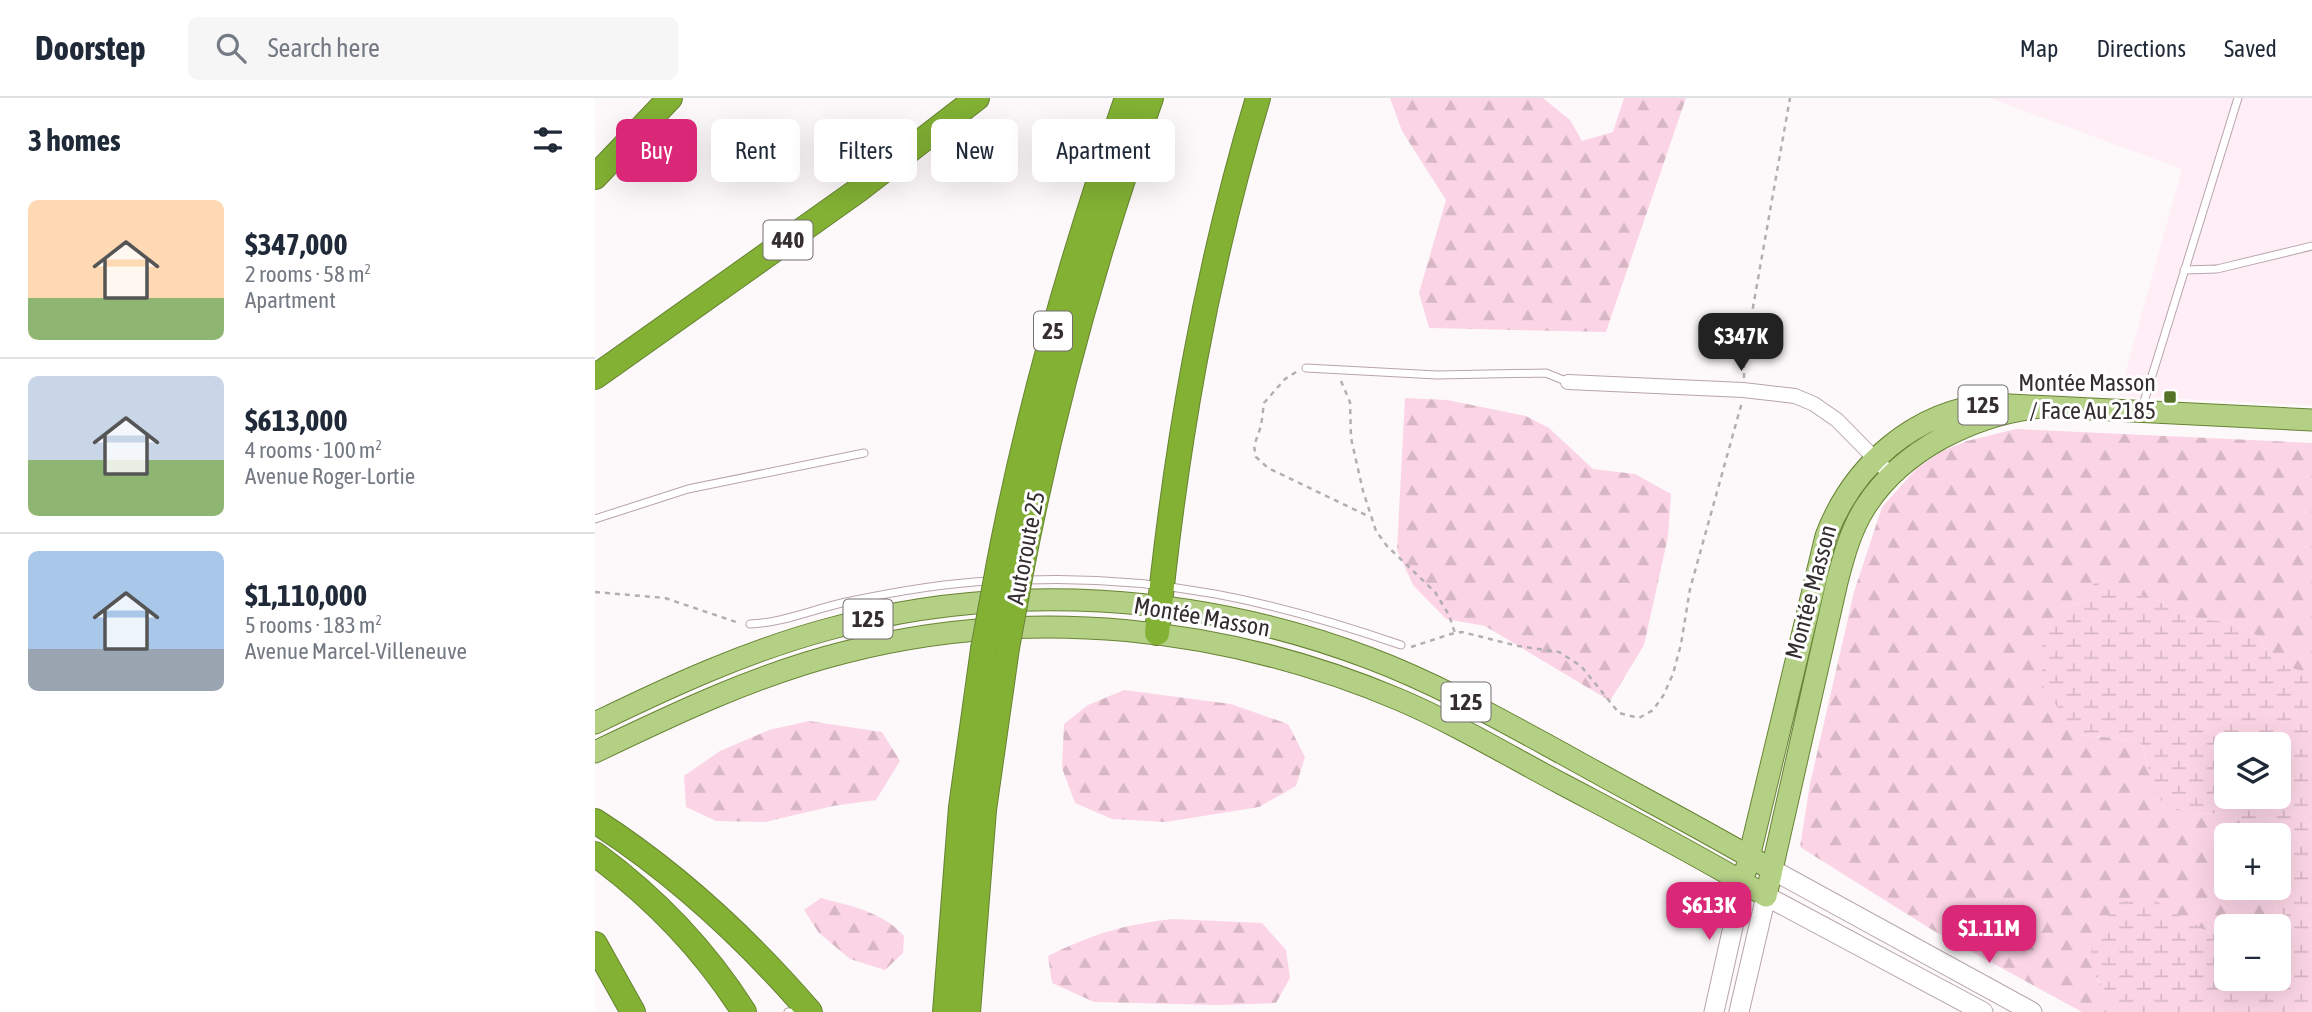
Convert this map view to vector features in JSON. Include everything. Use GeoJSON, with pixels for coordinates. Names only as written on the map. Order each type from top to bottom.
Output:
{"type":"FeatureCollection","features":[{"type":"Feature","properties":{"kind":"highway"},"geometry":{"type":"LineString","coordinates":[[595,177],[670,98]]}},
{"type":"Feature","properties":{"kind":"highway","name":"440"},"geometry":{"type":"LineString","coordinates":[[595,377],[857,191],[977,98]]}},
{"type":"Feature","properties":{"kind":"highway","name":"Autoroute 25"},"geometry":{"type":"LineString","coordinates":[[945,1012],[961,943],[973,809],[995,648],[1009,574],[1018,471],[1075,255],[1127,98]]}},
{"type":"Feature","properties":{"kind":"highway","name":"Autoroute 25"},"geometry":{"type":"LineString","coordinates":[[1009,574],[1041,474],[1077,331],[1151,98]]}},
{"type":"Feature","properties":{"kind":"highway"},"geometry":{"type":"LineString","coordinates":[[1157,633],[1173,494],[1196,343],[1227,207],[1258,98]]}},
{"type":"Feature","properties":{"kind":"highway"},"geometry":{"type":"LineString","coordinates":[[595,821],[660,867],[707,907],[758,954],[810,1012]]}},
{"type":"Feature","properties":{"kind":"highway"},"geometry":{"type":"LineString","coordinates":[[595,854],[643,891],[678,926],[706,958],[744,1012]]}},
{"type":"Feature","properties":{"kind":"highway","name":"Autoroute 25"},"geometry":{"type":"LineString","coordinates":[[961,943],[968,1012]]}},
{"type":"Feature","properties":{"kind":"highway"},"geometry":{"type":"LineString","coordinates":[[595,944],[632,1012]]}},
{"type":"Feature","properties":{"kind":"main road","name":"Montée Masson"},"geometry":{"type":"LineString","coordinates":[[1749,856],[1826,536],[1846,495],[1876,458],[1908,432],[1965,408],[2005,404],[2312,420]]}},
{"type":"Feature","properties":{"kind":"main road","name":"Montée Masson"},"geometry":{"type":"LineString","coordinates":[[595,723],[734,660],[803,636],[873,618],[932,608],[1009,601],[1161,595],[1223,616],[1284,630],[1389,666],[1496,718],[1772,869],[1847,547],[1865,507],[1891,475],[1923,449],[1955,432],[2006,414],[2040,407]]}},
{"type":"Feature","properties":{"kind":"main road","name":"Montée Masson"},"geometry":{"type":"LineString","coordinates":[[595,752],[748,684],[827,657],[891,642],[963,631],[1019,628],[1077,627],[1157,633],[1299,663],[1403,702],[1766,896]]}},
{"type":"Feature","properties":{"kind":"main road"},"geometry":{"type":"LineString","coordinates":[[1743,882],[1749,856]]}},
{"type":"Feature","properties":{"kind":"main road"},"geometry":{"type":"LineString","coordinates":[[1766,896],[1772,869]]}},
{"type":"Feature","properties":{"kind":"street"},"geometry":{"type":"LineString","coordinates":[[1568,382],[1743,390],[1787,395],[1814,404],[1837,420],[1891,475]]}},
{"type":"Feature","properties":{"kind":"street"},"geometry":{"type":"LineString","coordinates":[[1772,869],[2032,1012]]}},
{"type":"Feature","properties":{"kind":"street"},"geometry":{"type":"LineString","coordinates":[[1714,1012],[1743,882]]}},
{"type":"Feature","properties":{"kind":"street"},"geometry":{"type":"LineString","coordinates":[[1739,1012],[1766,896],[1983,1012]]}},
{"type":"Feature","properties":{"kind":"lane"},"geometry":{"type":"LineString","coordinates":[[2140,412],[2238,98]]}},
{"type":"Feature","properties":{"kind":"lane"},"geometry":{"type":"LineString","coordinates":[[2184,270],[2217,269],[2312,246]]}},
{"type":"Feature","properties":{"kind":"lane"},"geometry":{"type":"LineString","coordinates":[[1306,368],[1437,375],[1546,373],[1568,382]]}},
{"type":"Feature","properties":{"kind":"lane"},"geometry":{"type":"LineString","coordinates":[[595,519],[688,489],[864,453]]}},
{"type":"Feature","properties":{"kind":"lane"},"geometry":{"type":"LineString","coordinates":[[750,624],[765,623],[891,594],[1009,574],[1108,580],[1161,595],[1239,597],[1401,645]]}},
{"type":"Feature","properties":{"kind":"lane"},"geometry":{"type":"LineString","coordinates":[[788,1012],[810,1012]]}},
{"type":"Feature","properties":{"kind":"path"},"geometry":{"type":"LineString","coordinates":[[1401,645],[1415,646],[1462,632],[1518,646],[1559,652],[1581,666],[1619,713],[1639,718],[1653,710],[1663,696],[1678,654],[1690,590],[1742,405],[1744,358],[1790,98]]}},
{"type":"Feature","properties":{"kind":"path"},"geometry":{"type":"LineString","coordinates":[[1306,368],[1285,379],[1264,403],[1261,426],[1255,440],[1256,457],[1268,468],[1373,519]]}},
{"type":"Feature","properties":{"kind":"path"},"geometry":{"type":"LineString","coordinates":[[1338,370],[1350,402],[1351,438],[1363,491],[1376,531],[1443,602],[1455,633]]}},
{"type":"Feature","properties":{"kind":"path"},"geometry":{"type":"LineString","coordinates":[[595,592],[665,598],[730,622],[750,624]]}},
{"type":"Feature","properties":{"kind":"shaded area"},"geometry":{"type":"Polygon","coordinates":[[[1989,98],[2312,98],[2312,405],[2119,396],[2182,169],[1989,98]]]}},
{"type":"Feature","properties":{"kind":"green space"},"geometry":{"type":"Polygon","coordinates":[[[1390,98],[1543,98],[1570,120],[1582,141],[1613,132],[1624,98],[1686,98],[1606,332],[1429,328],[1419,293],[1446,200],[1402,131],[1390,98]]]}},
{"type":"Feature","properties":{"kind":"green space"},"geometry":{"type":"Polygon","coordinates":[[[1405,398],[1447,400],[1526,416],[1549,428],[1593,469],[1635,474],[1671,494],[1668,537],[1644,645],[1610,701],[1485,626],[1446,619],[1413,585],[1397,550],[1405,398]]]}},
{"type":"Feature","properties":{"kind":"green space"},"geometry":{"type":"Polygon","coordinates":[[[2016,429],[2312,443],[2312,676],[2273,661],[2258,636],[2227,622],[2185,617],[2155,599],[2079,603],[2059,611],[2076,735],[2118,738],[2142,744],[2147,764],[2187,813],[2234,814],[2241,823],[2214,823],[2214,900],[2275,901],[2275,914],[2214,914],[2214,934],[2203,929],[2097,980],[2125,1012],[2082,1012],[1934,931],[1800,847],[1810,784],[1854,592],[1882,507],[1917,468],[1940,452],[1967,441],[2016,429]]]}},
{"type":"Feature","properties":{"kind":"green space"},"geometry":{"type":"Polygon","coordinates":[[[2096,581],[2155,599],[2185,617],[2227,622],[2258,636],[2273,661],[2312,675],[2312,1012],[2125,1012],[2100,983],[2091,959],[2097,933],[2118,902],[2153,899],[2214,934],[2214,991],[2291,991],[2291,914],[2275,914],[2274,900],[2291,900],[2291,823],[2241,823],[2234,814],[2187,813],[2162,802],[2142,744],[2118,738],[2076,735],[2043,686],[2041,649],[2059,611],[2079,603],[2096,581]]]}},
{"type":"Feature","properties":{"kind":"green space"},"geometry":{"type":"Polygon","coordinates":[[[1124,690],[1231,704],[1288,724],[1305,757],[1296,786],[1259,807],[1166,822],[1112,819],[1075,803],[1062,768],[1064,724],[1088,705],[1124,690]]]}},
{"type":"Feature","properties":{"kind":"green space"},"geometry":{"type":"Polygon","coordinates":[[[809,721],[882,732],[900,761],[876,800],[833,806],[765,822],[716,821],[686,807],[684,776],[720,751],[769,730],[809,721]]]}},
{"type":"Feature","properties":{"kind":"green space"},"geometry":{"type":"Polygon","coordinates":[[[821,898],[866,911],[886,921],[904,936],[903,953],[885,970],[850,959],[819,933],[804,910],[821,898]]]}},
{"type":"Feature","properties":{"kind":"green space"},"geometry":{"type":"Polygon","coordinates":[[[1172,919],[1262,923],[1286,950],[1290,978],[1276,1003],[1218,1005],[1094,1002],[1052,983],[1048,956],[1108,932],[1172,919]]]}},
{"type":"Feature","properties":{"kind":"place","name":"Montée Masson / Face Au 2185"},"geometry":{"type":"Point","coordinates":[2170,397]}}]}
